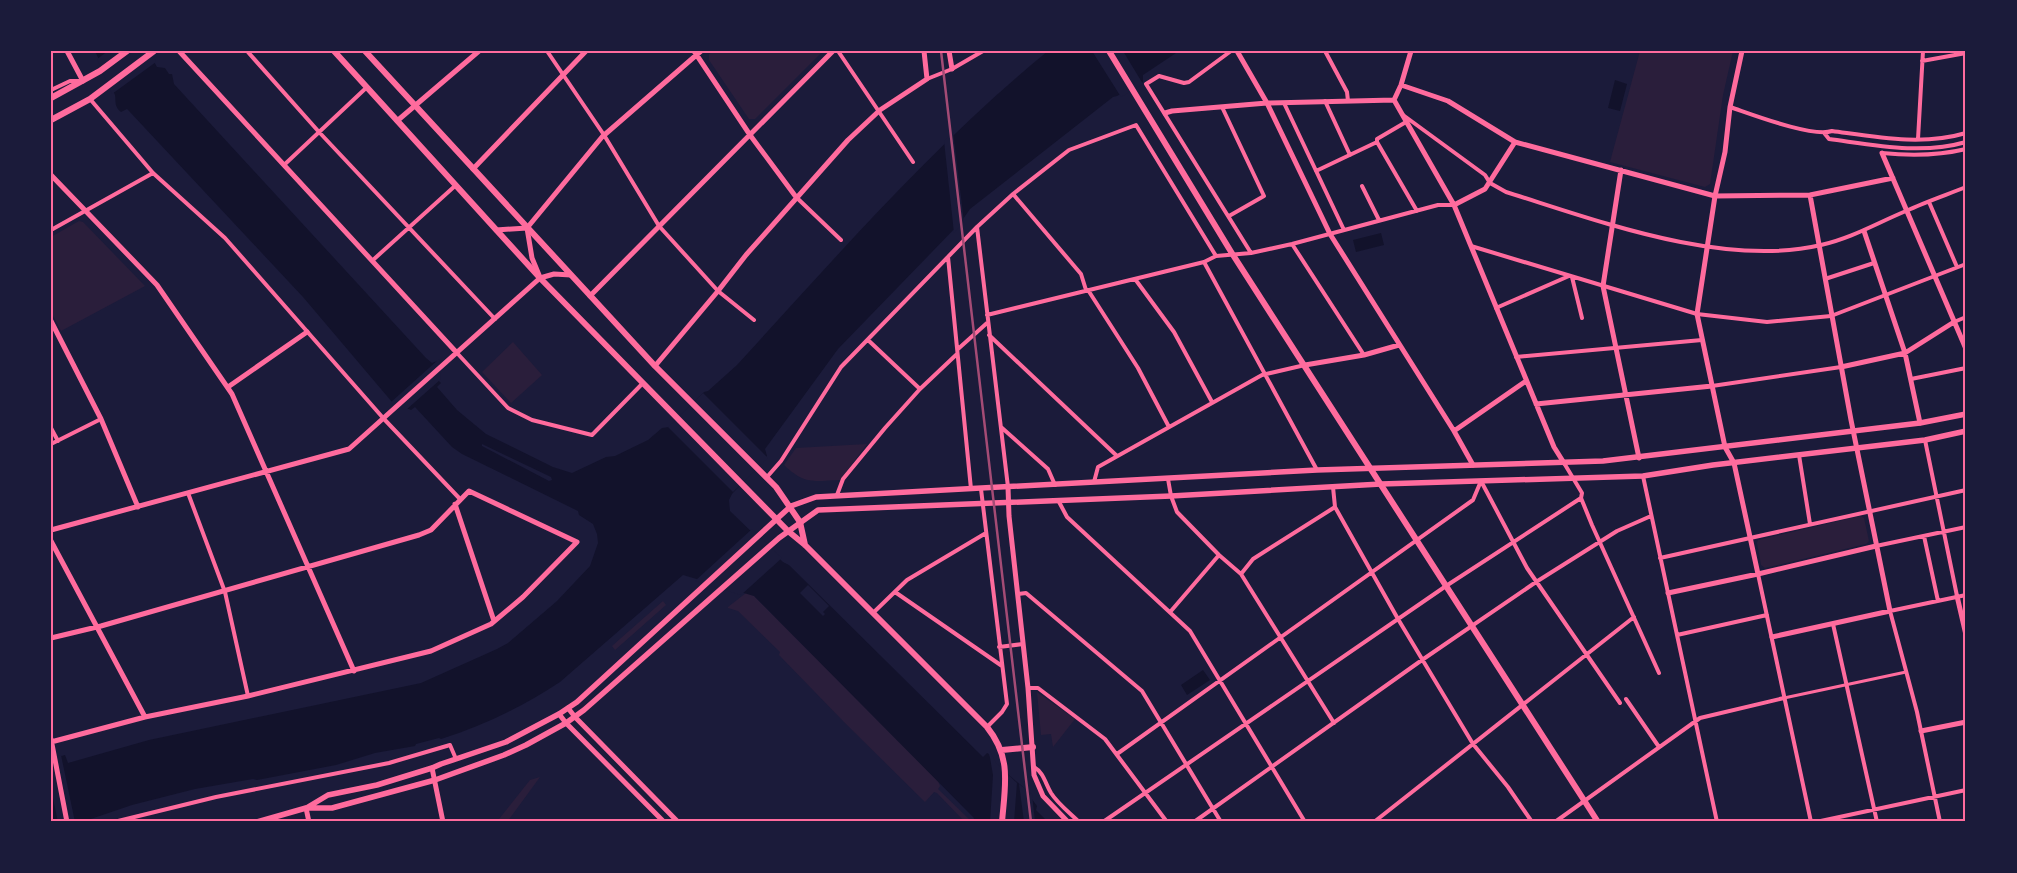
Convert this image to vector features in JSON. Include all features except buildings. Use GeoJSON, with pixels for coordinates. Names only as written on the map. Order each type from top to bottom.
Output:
{"type":"FeatureCollection","features":[{"type":"Feature","properties":{"kind":"main road"},"geometry":{"type":"LineString","coordinates":[[51,98],[100,71],[127,51]]}},
{"type":"Feature","properties":{"kind":"main road"},"geometry":{"type":"LineString","coordinates":[[334,51],[540,278],[642,384],[987,727],[1002,750],[1006,772],[1002,822]]}},
{"type":"Feature","properties":{"kind":"main road"},"geometry":{"type":"LineString","coordinates":[[365,51],[655,366],[758,468],[791,506],[800,522],[805,545]]}},
{"type":"Feature","properties":{"kind":"main road"},"geometry":{"type":"LineString","coordinates":[[1109,51],[1233,255],[1598,822]]}},
{"type":"Feature","properties":{"kind":"main road"},"geometry":{"type":"LineString","coordinates":[[51,120],[90,99],[153,52]]}},
{"type":"Feature","properties":{"kind":"main road"},"geometry":{"type":"LineString","coordinates":[[257,822],[306,808],[328,795],[377,785],[506,742],[559,714],[702,588],[791,506],[816,496],[980,489],[1316,470],[1564,463],[1639,458],[1920,423],[1966,414]]}},
{"type":"Feature","properties":{"kind":"main road"},"geometry":{"type":"LineString","coordinates":[[306,808],[332,808],[435,780],[504,755],[566,723],[718,593],[772,544],[818,510],[1171,496],[1381,484],[1643,476],[1925,440],[1966,430]]}},
{"type":"Feature","properties":{"kind":"main road"},"geometry":{"type":"LineString","coordinates":[[1002,750],[1033,748]]}},
{"type":"Feature","properties":{"kind":"street"},"geometry":{"type":"LineString","coordinates":[[51,90],[70,81],[83,81],[67,51]]}},
{"type":"Feature","properties":{"kind":"street"},"geometry":{"type":"LineString","coordinates":[[179,51],[508,408],[532,420],[592,436],[642,384]]}},
{"type":"Feature","properties":{"kind":"street"},"geometry":{"type":"LineString","coordinates":[[247,51],[319,132],[495,319]]}},
{"type":"Feature","properties":{"kind":"street"},"geometry":{"type":"LineString","coordinates":[[397,121],[479,51]]}},
{"type":"Feature","properties":{"kind":"street"},"geometry":{"type":"LineString","coordinates":[[547,51],[604,135],[658,226],[718,290],[754,320]]}},
{"type":"Feature","properties":{"kind":"street"},"geometry":{"type":"LineString","coordinates":[[473,169],[586,51]]}},
{"type":"Feature","properties":{"kind":"street"},"geometry":{"type":"LineString","coordinates":[[590,296],[833,51]]}},
{"type":"Feature","properties":{"kind":"street"},"geometry":{"type":"LineString","coordinates":[[838,51],[913,162]]}},
{"type":"Feature","properties":{"kind":"street"},"geometry":{"type":"LineString","coordinates":[[924,51],[927,80]]}},
{"type":"Feature","properties":{"kind":"street"},"geometry":{"type":"LineString","coordinates":[[949,51],[952,69]]}},
{"type":"Feature","properties":{"kind":"street"},"geometry":{"type":"LineString","coordinates":[[655,366],[796,196],[848,140],[879,111],[927,80],[952,69],[983,51]]}},
{"type":"Feature","properties":{"kind":"street"},"geometry":{"type":"LineString","coordinates":[[1231,51],[1189,82],[1184,83],[1160,76],[1146,84],[1251,253]]}},
{"type":"Feature","properties":{"kind":"street"},"geometry":{"type":"LineString","coordinates":[[1237,51],[1267,103],[1330,234],[1454,431],[1473,465]]}},
{"type":"Feature","properties":{"kind":"street"},"geometry":{"type":"LineString","coordinates":[[1325,51],[1347,92],[1348,101]]}},
{"type":"Feature","properties":{"kind":"street"},"geometry":{"type":"LineString","coordinates":[[1394,100],[1401,85],[1411,51]]}},
{"type":"Feature","properties":{"kind":"street"},"geometry":{"type":"LineString","coordinates":[[1742,51],[1730,107],[1725,152],[1715,196],[1697,314],[1725,447],[1734,463],[1811,822]]}},
{"type":"Feature","properties":{"kind":"street"},"geometry":{"type":"LineString","coordinates":[[1918,139],[1923,51]]}},
{"type":"Feature","properties":{"kind":"street"},"geometry":{"type":"LineString","coordinates":[[496,230],[527,228],[604,135],[697,53],[750,134],[796,196],[841,240]]}},
{"type":"Feature","properties":{"kind":"street"},"geometry":{"type":"LineString","coordinates":[[1922,61],[1966,54]]}},
{"type":"Feature","properties":{"kind":"street"},"geometry":{"type":"LineString","coordinates":[[1401,85],[1448,101],[1515,142],[1715,196],[1810,195],[1893,178]]}},
{"type":"Feature","properties":{"kind":"street"},"geometry":{"type":"LineString","coordinates":[[284,165],[366,88]]}},
{"type":"Feature","properties":{"kind":"street"},"geometry":{"type":"LineString","coordinates":[[90,99],[153,173],[225,238],[384,419],[460,499]]}},
{"type":"Feature","properties":{"kind":"street"},"geometry":{"type":"LineString","coordinates":[[1163,114],[1172,111],[1267,103],[1394,100]]}},
{"type":"Feature","properties":{"kind":"street"},"geometry":{"type":"LineString","coordinates":[[1394,100],[1454,205],[1554,447],[1582,493],[1581,498],[1599,541],[1660,673]]}},
{"type":"Feature","properties":{"kind":"street"},"geometry":{"type":"LineString","coordinates":[[1325,101],[1350,155]]}},
{"type":"Feature","properties":{"kind":"street"},"geometry":{"type":"LineString","coordinates":[[1284,103],[1344,230]]}},
{"type":"Feature","properties":{"kind":"street"},"geometry":{"type":"LineString","coordinates":[[1222,107],[1264,196],[1229,216]]}},
{"type":"Feature","properties":{"kind":"street"},"geometry":{"type":"LineString","coordinates":[[1730,107],[1825,134],[1832,131],[1918,139],[1940,139],[1966,132]]}},
{"type":"Feature","properties":{"kind":"street"},"geometry":{"type":"LineString","coordinates":[[1402,114],[1485,175],[1490,183],[1506,192],[1612,225],[1707,247],[1766,252],[1819,246],[1850,237],[1907,210],[1966,187]]}},
{"type":"Feature","properties":{"kind":"street"},"geometry":{"type":"LineString","coordinates":[[1316,171],[1377,142],[1377,138],[1406,122]]}},
{"type":"Feature","properties":{"kind":"street"},"geometry":{"type":"LineString","coordinates":[[766,477],[781,461],[841,367],[977,226],[1013,194],[1069,150],[1137,124],[1216,256]]}},
{"type":"Feature","properties":{"kind":"street"},"geometry":{"type":"LineString","coordinates":[[1825,134],[1829,139],[1905,148],[1942,148],[1966,142]]}},
{"type":"Feature","properties":{"kind":"street"},"geometry":{"type":"LineString","coordinates":[[1377,142],[1417,211]]}},
{"type":"Feature","properties":{"kind":"street"},"geometry":{"type":"LineString","coordinates":[[987,315],[1204,262],[1216,256],[1251,253],[1438,205],[1454,205],[1485,189],[1515,142]]}},
{"type":"Feature","properties":{"kind":"street"},"geometry":{"type":"LineString","coordinates":[[1965,348],[1882,153],[1915,156],[1937,155],[1966,149]]}},
{"type":"Feature","properties":{"kind":"street"},"geometry":{"type":"LineString","coordinates":[[1621,170],[1603,286],[1639,458]]}},
{"type":"Feature","properties":{"kind":"street"},"geometry":{"type":"LineString","coordinates":[[51,230],[153,173]]}},
{"type":"Feature","properties":{"kind":"street"},"geometry":{"type":"LineString","coordinates":[[51,175],[158,285],[228,387],[267,471],[354,671]]}},
{"type":"Feature","properties":{"kind":"street"},"geometry":{"type":"LineString","coordinates":[[373,260],[456,185]]}},
{"type":"Feature","properties":{"kind":"street"},"geometry":{"type":"LineString","coordinates":[[1362,186],[1379,220]]}},
{"type":"Feature","properties":{"kind":"street"},"geometry":{"type":"LineString","coordinates":[[1013,194],[1082,274],[1087,290],[1138,368],[1169,427]]}},
{"type":"Feature","properties":{"kind":"street"},"geometry":{"type":"LineString","coordinates":[[1810,195],[1840,367],[1876,546],[1890,611],[1921,731],[1940,822]]}},
{"type":"Feature","properties":{"kind":"street"},"geometry":{"type":"LineString","coordinates":[[1929,202],[1957,267]]}},
{"type":"Feature","properties":{"kind":"street"},"geometry":{"type":"LineString","coordinates":[[977,226],[987,323],[1008,487],[1008,503],[1036,780],[1043,796],[1068,822]]}},
{"type":"Feature","properties":{"kind":"street"},"geometry":{"type":"LineString","coordinates":[[527,228],[532,258],[540,278]]}},
{"type":"Feature","properties":{"kind":"street"},"geometry":{"type":"LineString","coordinates":[[1864,231],[1905,353],[1920,423]]}},
{"type":"Feature","properties":{"kind":"street"},"geometry":{"type":"LineString","coordinates":[[1292,244],[1364,355]]}},
{"type":"Feature","properties":{"kind":"street"},"geometry":{"type":"LineString","coordinates":[[1470,246],[1697,314],[1767,322],[1831,316],[1966,264]]}},
{"type":"Feature","properties":{"kind":"street"},"geometry":{"type":"LineString","coordinates":[[948,256],[971,489]]}},
{"type":"Feature","properties":{"kind":"street"},"geometry":{"type":"LineString","coordinates":[[1204,262],[1316,470]]}},
{"type":"Feature","properties":{"kind":"street"},"geometry":{"type":"LineString","coordinates":[[1825,279],[1874,263]]}},
{"type":"Feature","properties":{"kind":"street"},"geometry":{"type":"LineString","coordinates":[[51,530],[350,449],[540,278],[554,274],[571,275]]}},
{"type":"Feature","properties":{"kind":"street"},"geometry":{"type":"LineString","coordinates":[[1496,308],[1571,276]]}},
{"type":"Feature","properties":{"kind":"street"},"geometry":{"type":"LineString","coordinates":[[1571,276],[1582,318]]}},
{"type":"Feature","properties":{"kind":"street"},"geometry":{"type":"LineString","coordinates":[[1135,279],[1174,332],[1212,402]]}},
{"type":"Feature","properties":{"kind":"street"},"geometry":{"type":"LineString","coordinates":[[1536,404],[1712,386],[1840,367],[1905,353],[1954,322],[1966,317]]}},
{"type":"Feature","properties":{"kind":"street"},"geometry":{"type":"LineString","coordinates":[[51,321],[101,419],[138,507]]}},
{"type":"Feature","properties":{"kind":"street"},"geometry":{"type":"LineString","coordinates":[[837,495],[843,479],[920,388],[987,323]]}},
{"type":"Feature","properties":{"kind":"street"},"geometry":{"type":"LineString","coordinates":[[228,387],[307,332]]}},
{"type":"Feature","properties":{"kind":"street"},"geometry":{"type":"LineString","coordinates":[[51,337],[58,333]]}},
{"type":"Feature","properties":{"kind":"street"},"geometry":{"type":"LineString","coordinates":[[989,334],[1117,456]]}},
{"type":"Feature","properties":{"kind":"street"},"geometry":{"type":"LineString","coordinates":[[868,340],[920,388]]}},
{"type":"Feature","properties":{"kind":"street"},"geometry":{"type":"LineString","coordinates":[[1516,357],[1702,340]]}},
{"type":"Feature","properties":{"kind":"street"},"geometry":{"type":"LineString","coordinates":[[1094,482],[1098,467],[1264,374],[1364,355],[1399,345]]}},
{"type":"Feature","properties":{"kind":"street"},"geometry":{"type":"LineString","coordinates":[[1911,379],[1966,368]]}},
{"type":"Feature","properties":{"kind":"street"},"geometry":{"type":"LineString","coordinates":[[1454,431],[1526,381]]}},
{"type":"Feature","properties":{"kind":"street"},"geometry":{"type":"LineString","coordinates":[[51,444],[101,419]]}},
{"type":"Feature","properties":{"kind":"street"},"geometry":{"type":"LineString","coordinates":[[1001,427],[1048,470],[1055,485]]}},
{"type":"Feature","properties":{"kind":"street"},"geometry":{"type":"LineString","coordinates":[[51,428],[58,441]]}},
{"type":"Feature","properties":{"kind":"street"},"geometry":{"type":"LineString","coordinates":[[1925,440],[1966,635]]}},
{"type":"Feature","properties":{"kind":"street"},"geometry":{"type":"LineString","coordinates":[[1799,455],[1810,524]]}},
{"type":"Feature","properties":{"kind":"street"},"geometry":{"type":"LineString","coordinates":[[1643,476],[1716,822]]}},
{"type":"Feature","properties":{"kind":"street"},"geometry":{"type":"LineString","coordinates":[[1168,479],[1171,496],[1177,512],[1219,555],[1241,574],[1334,723]]}},
{"type":"Feature","properties":{"kind":"street"},"geometry":{"type":"LineString","coordinates":[[1117,754],[1473,500],[1481,481]]}},
{"type":"Feature","properties":{"kind":"street"},"geometry":{"type":"LineString","coordinates":[[1481,481],[1536,582],[1620,703]]}},
{"type":"Feature","properties":{"kind":"street"},"geometry":{"type":"LineString","coordinates":[[1333,487],[1335,507],[1422,660],[1474,744],[1508,787],[1532,822]]}},
{"type":"Feature","properties":{"kind":"street"},"geometry":{"type":"LineString","coordinates":[[980,489],[1006,704],[1002,712],[987,727]]}},
{"type":"Feature","properties":{"kind":"street"},"geometry":{"type":"LineString","coordinates":[[1660,558],[1966,490]]}},
{"type":"Feature","properties":{"kind":"street"},"geometry":{"type":"LineString","coordinates":[[51,638],[97,628],[419,536],[431,530],[454,504],[469,491],[577,542],[523,596],[494,621],[431,652],[248,696],[145,717],[52,741],[53,757],[66,822]]}},
{"type":"Feature","properties":{"kind":"street"},"geometry":{"type":"LineString","coordinates":[[188,493],[225,592],[248,696]]}},
{"type":"Feature","properties":{"kind":"street"},"geometry":{"type":"LineString","coordinates":[[1103,822],[1446,586],[1581,498]]}},
{"type":"Feature","properties":{"kind":"street"},"geometry":{"type":"LineString","coordinates":[[1058,500],[1067,517],[1190,630],[1305,822]]}},
{"type":"Feature","properties":{"kind":"street"},"geometry":{"type":"LineString","coordinates":[[454,504],[494,621]]}},
{"type":"Feature","properties":{"kind":"street"},"geometry":{"type":"LineString","coordinates":[[1241,574],[1253,559],[1335,507]]}},
{"type":"Feature","properties":{"kind":"street"},"geometry":{"type":"LineString","coordinates":[[1194,822],[1422,660],[1536,582],[1599,541],[1651,516]]}},
{"type":"Feature","properties":{"kind":"street"},"geometry":{"type":"LineString","coordinates":[[1668,593],[1966,526]]}},
{"type":"Feature","properties":{"kind":"street"},"geometry":{"type":"LineString","coordinates":[[873,613],[906,580],[966,543],[986,533]]}},
{"type":"Feature","properties":{"kind":"street"},"geometry":{"type":"LineString","coordinates":[[1924,536],[1938,601]]}},
{"type":"Feature","properties":{"kind":"street"},"geometry":{"type":"LineString","coordinates":[[51,541],[145,717]]}},
{"type":"Feature","properties":{"kind":"street"},"geometry":{"type":"LineString","coordinates":[[1171,611],[1219,555]]}},
{"type":"Feature","properties":{"kind":"street"},"geometry":{"type":"LineString","coordinates":[[895,592],[1002,666]]}},
{"type":"Feature","properties":{"kind":"street"},"geometry":{"type":"LineString","coordinates":[[1018,594],[1026,593],[1142,692],[1221,822]]}},
{"type":"Feature","properties":{"kind":"street"},"geometry":{"type":"LineString","coordinates":[[1772,637],[1966,594]]}},
{"type":"Feature","properties":{"kind":"street"},"geometry":{"type":"LineString","coordinates":[[1677,635],[1767,615]]}},
{"type":"Feature","properties":{"kind":"street"},"geometry":{"type":"LineString","coordinates":[[1374,822],[1634,617]]}},
{"type":"Feature","properties":{"kind":"street"},"geometry":{"type":"LineString","coordinates":[[1833,624],[1877,822]]}},
{"type":"Feature","properties":{"kind":"street"},"geometry":{"type":"LineString","coordinates":[[999,646],[1023,644]]}},
{"type":"Feature","properties":{"kind":"street"},"geometry":{"type":"LineString","coordinates":[[1555,822],[1696,721],[1714,714],[1906,672]]}},
{"type":"Feature","properties":{"kind":"street"},"geometry":{"type":"LineString","coordinates":[[1028,688],[1038,688],[1105,739],[1167,822]]}},
{"type":"Feature","properties":{"kind":"street"},"geometry":{"type":"LineString","coordinates":[[1626,699],[1659,747]]}},
{"type":"Feature","properties":{"kind":"street"},"geometry":{"type":"LineString","coordinates":[[568,708],[678,822]]}},
{"type":"Feature","properties":{"kind":"street"},"geometry":{"type":"LineString","coordinates":[[559,714],[664,822]]}},
{"type":"Feature","properties":{"kind":"street"},"geometry":{"type":"LineString","coordinates":[[1921,731],[1966,722]]}},
{"type":"Feature","properties":{"kind":"street"},"geometry":{"type":"LineString","coordinates":[[114,822],[216,797],[380,765],[450,745],[456,759]]}},
{"type":"Feature","properties":{"kind":"street"},"geometry":{"type":"LineString","coordinates":[[1034,766],[1041,772],[1056,799],[1079,822]]}},
{"type":"Feature","properties":{"kind":"street"},"geometry":{"type":"LineString","coordinates":[[432,768],[443,822]]}},
{"type":"Feature","properties":{"kind":"street"},"geometry":{"type":"LineString","coordinates":[[1816,822],[1966,790]]}},
{"type":"Feature","properties":{"kind":"street"},"geometry":{"type":"LineString","coordinates":[[306,808],[309,822]]}},
{"type":"Feature","properties":{"kind":"shaded area"},"geometry":{"type":"Polygon","coordinates":[[[95,51],[148,51],[157,67],[165,68],[169,74],[172,74],[174,84],[426,358],[432,363],[437,361],[438,380],[441,383],[437,387],[457,410],[486,434],[553,467],[572,473],[606,457],[615,456],[648,440],[662,428],[669,427],[704,392],[708,391],[737,365],[887,202],[965,124],[1048,51],[1179,51],[1143,75],[1143,82],[1113,97],[970,209],[961,222],[838,349],[765,449],[767,456],[732,494],[729,500],[730,511],[783,562],[789,565],[983,757],[987,753],[989,754],[991,760],[1023,787],[1037,806],[1036,810],[1048,822],[973,822],[974,818],[754,596],[683,575],[560,682],[502,715],[472,728],[441,739],[375,753],[336,765],[257,780],[253,779],[195,789],[132,805],[82,822],[51,822],[51,759],[65,755],[68,763],[149,740],[421,683],[508,643],[557,601],[590,566],[598,543],[593,524],[579,515],[578,511],[462,454],[452,447],[415,407],[411,410],[392,402],[303,297],[129,111],[127,109],[121,112],[117,108],[115,95],[95,51]],[[482,444],[482,446],[549,481],[552,480],[551,477],[482,444]]]}},
{"type":"Feature","properties":{"kind":"shaded area"},"geometry":{"type":"Polygon","coordinates":[[[713,51],[823,51],[755,119],[749,119],[709,60],[709,54],[713,51]]]}},
{"type":"Feature","properties":{"kind":"shaded area"},"geometry":{"type":"Polygon","coordinates":[[[1640,51],[1733,51],[1723,95],[1710,184],[1705,187],[1610,162],[1640,51]]]}},
{"type":"Feature","properties":{"kind":"shaded area"},"geometry":{"type":"Polygon","coordinates":[[[1615,80],[1627,84],[1620,111],[1608,108],[1615,80]]]}},
{"type":"Feature","properties":{"kind":"shaded area"},"geometry":{"type":"Polygon","coordinates":[[[79,221],[83,222],[145,286],[61,331],[51,312],[51,237],[79,221]]]}},
{"type":"Feature","properties":{"kind":"shaded area"},"geometry":{"type":"Polygon","coordinates":[[[1381,233],[1384,245],[1356,252],[1353,240],[1381,233]]]}},
{"type":"Feature","properties":{"kind":"shaded area"},"geometry":{"type":"Polygon","coordinates":[[[513,342],[542,375],[511,403],[482,372],[513,342]]]}},
{"type":"Feature","properties":{"kind":"shaded area"},"geometry":{"type":"Polygon","coordinates":[[[867,444],[840,480],[816,481],[804,479],[784,465],[796,448],[867,444]]]}},
{"type":"Feature","properties":{"kind":"shaded area"},"geometry":{"type":"Polygon","coordinates":[[[1860,516],[1864,518],[1869,541],[1866,544],[1765,568],[1761,565],[1758,540],[1860,516]]]}},
{"type":"Feature","properties":{"kind":"shaded area"},"geometry":{"type":"Polygon","coordinates":[[[746,593],[754,596],[938,781],[940,786],[938,789],[972,822],[965,822],[937,793],[934,792],[925,802],[779,655],[780,652],[738,611],[728,608],[746,593]]]}},
{"type":"Feature","properties":{"kind":"shaded area"},"geometry":{"type":"Polygon","coordinates":[[[663,601],[666,605],[615,650],[612,646],[663,601]]]}},
{"type":"Feature","properties":{"kind":"shaded area"},"geometry":{"type":"Polygon","coordinates":[[[1203,670],[1210,680],[1187,695],[1181,685],[1203,670]]]}},
{"type":"Feature","properties":{"kind":"shaded area"},"geometry":{"type":"Polygon","coordinates":[[[1037,692],[1075,719],[1053,747],[1051,734],[1041,735],[1037,692]]]}},
{"type":"Feature","properties":{"kind":"shaded area"},"geometry":{"type":"Polygon","coordinates":[[[540,777],[507,822],[499,819],[530,780],[540,777]]]}},
{"type":"Feature","properties":{"kind":"pier"},"geometry":{"type":"Polygon","coordinates":[[[108,51],[151,51],[156,62],[112,94],[97,59],[108,51]]]}},
{"type":"Feature","properties":{"kind":"pier"},"geometry":{"type":"Polygon","coordinates":[[[1092,51],[1123,51],[1143,84],[1121,97],[1092,51]]]}},
{"type":"Feature","properties":{"kind":"pier"},"geometry":{"type":"Polygon","coordinates":[[[953,132],[964,222],[954,233],[944,141],[953,132]]]}},
{"type":"Feature","properties":{"kind":"pier"},"geometry":{"type":"Polygon","coordinates":[[[439,359],[441,379],[406,410],[390,403],[439,359]]]}},
{"type":"Feature","properties":{"kind":"pier"},"geometry":{"type":"Polygon","coordinates":[[[703,393],[768,458],[733,492],[668,427],[703,393]]]}},
{"type":"Feature","properties":{"kind":"pier"},"geometry":{"type":"Polygon","coordinates":[[[752,529],[782,558],[741,595],[695,581],[752,529]]]}},
{"type":"Feature","properties":{"kind":"pier"},"geometry":{"type":"Polygon","coordinates":[[[808,585],[829,606],[823,612],[825,614],[823,616],[800,593],[808,585]]]}},
{"type":"Feature","properties":{"kind":"pier"},"geometry":{"type":"Polygon","coordinates":[[[990,751],[996,763],[1017,783],[1014,822],[990,822],[993,775],[990,751]]]}},
{"type":"Feature","properties":{"kind":"pier"},"geometry":{"type":"Polygon","coordinates":[[[61,755],[75,822],[58,822],[51,789],[51,757],[61,755]]]}},
{"type":"Feature","properties":{"kind":"pier"},"geometry":{"type":"Polygon","coordinates":[[[1019,784],[1032,794],[1035,822],[1024,822],[1019,784]]]}},
{"type":"Feature","properties":{"kind":"railway"},"geometry":{"type":"LineString","coordinates":[[941,51],[1031,822]]}}]}
